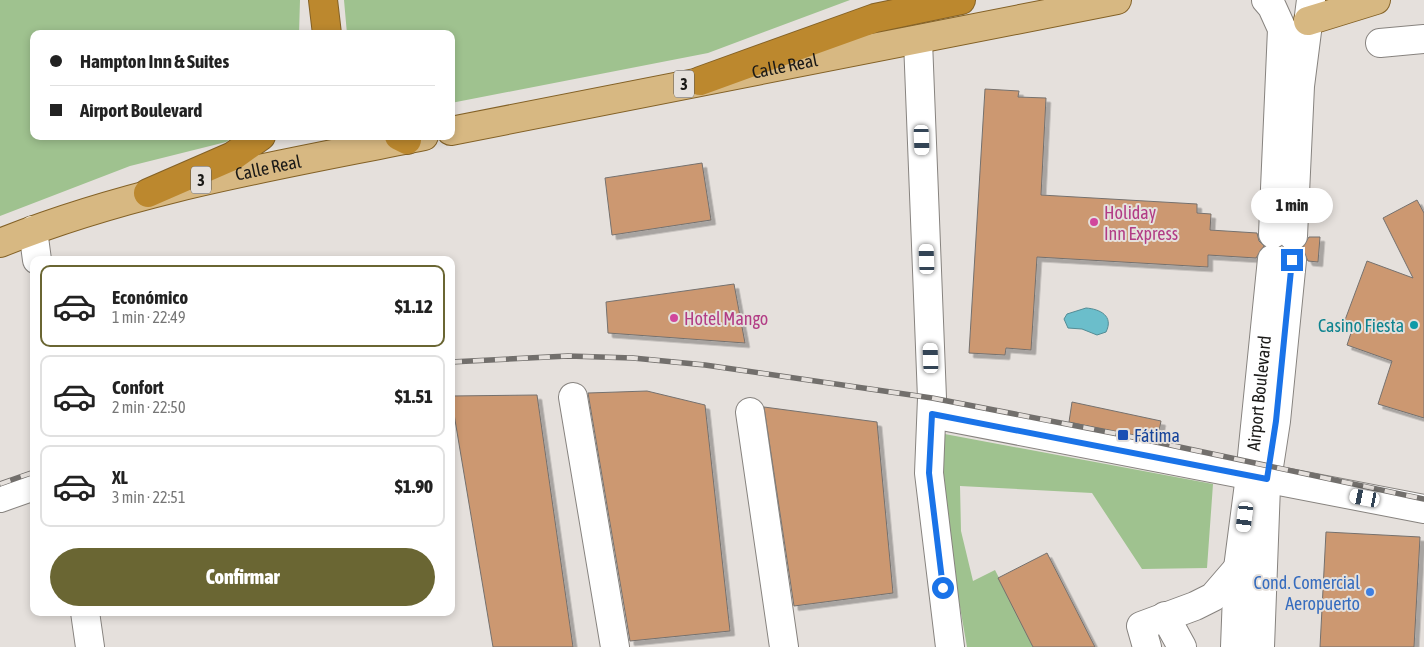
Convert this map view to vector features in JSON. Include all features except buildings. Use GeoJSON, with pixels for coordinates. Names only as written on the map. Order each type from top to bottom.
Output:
{"type":"FeatureCollection","features":[{"type":"Feature","properties":{"kind":"highway"},"geometry":{"type":"LineString","coordinates":[[700,81],[874,18],[961,0]]}},
{"type":"Feature","properties":{"kind":"highway"},"geometry":{"type":"LineString","coordinates":[[148,193],[233,156],[255,140]]}},
{"type":"Feature","properties":{"kind":"main road","name":"Calle Real"},"geometry":{"type":"LineString","coordinates":[[455,130],[700,81],[918,41],[1118,0]]}},
{"type":"Feature","properties":{"kind":"main road"},"geometry":{"type":"LineString","coordinates":[[1309,10],[1376,0]]}},
{"type":"Feature","properties":{"kind":"main road","name":"Calle Real"},"geometry":{"type":"LineString","coordinates":[[0,243],[33,230],[148,193],[395,140]]}},
{"type":"Feature","properties":{"kind":"street","name":"Airport Boulevard"},"geometry":{"type":"LineString","coordinates":[[1235,647],[1238,568],[1259,478],[1276,421],[1289,86],[1282,29],[1272,7],[1266,0]]}},
{"type":"Feature","properties":{"kind":"street","name":"Airport Boulevard"},"geometry":{"type":"LineString","coordinates":[[1289,86],[1309,10]]}},
{"type":"Feature","properties":{"kind":"street"},"geometry":{"type":"LineString","coordinates":[[1380,43],[1424,39]]}},
{"type":"Feature","properties":{"kind":"street"},"geometry":{"type":"LineString","coordinates":[[918,41],[932,414],[929,473],[946,646]]}},
{"type":"Feature","properties":{"kind":"street"},"geometry":{"type":"LineString","coordinates":[[33,230],[36,256]]}},
{"type":"Feature","properties":{"kind":"street"},"geometry":{"type":"LineString","coordinates":[[573,396],[615,647]]}},
{"type":"Feature","properties":{"kind":"street"},"geometry":{"type":"LineString","coordinates":[[750,412],[784,647]]}},
{"type":"Feature","properties":{"kind":"street"},"geometry":{"type":"LineString","coordinates":[[932,414],[1424,510]]}},
{"type":"Feature","properties":{"kind":"street","name":"Airport Boulevard"},"geometry":{"type":"LineString","coordinates":[[1259,478],[1260,647]]}},
{"type":"Feature","properties":{"kind":"street"},"geometry":{"type":"LineString","coordinates":[[0,498],[30,487]]}},
{"type":"Feature","properties":{"kind":"street"},"geometry":{"type":"LineString","coordinates":[[1147,647],[1141,626],[1195,606],[1212,597],[1238,568]]}},
{"type":"Feature","properties":{"kind":"street"},"geometry":{"type":"LineString","coordinates":[[86,616],[90,647]]}},
{"type":"Feature","properties":{"kind":"street"},"geometry":{"type":"LineString","coordinates":[[1165,616],[1182,647]]}},
{"type":"Feature","properties":{"kind":"green space"},"geometry":{"type":"Polygon","coordinates":[[[0,0],[300,0],[299,30],[30,30],[30,140],[229,140],[130,166],[0,216],[0,0]]]}},
{"type":"Feature","properties":{"kind":"green space"},"geometry":{"type":"Polygon","coordinates":[[[344,0],[850,0],[708,53],[455,102],[455,30],[347,30],[344,0]]]}},
{"type":"Feature","properties":{"kind":"green space"},"geometry":{"type":"Polygon","coordinates":[[[934,432],[1213,484],[1207,568],[1142,569],[1092,493],[960,486],[961,531],[973,581],[995,570],[1034,647],[967,647],[937,476],[934,432]]]}},
{"type":"Feature","properties":{"kind":"water"},"geometry":{"type":"Polygon","coordinates":[[[1086,308],[1104,314],[1108,322],[1106,332],[1097,335],[1082,329],[1068,328],[1064,319],[1067,314],[1086,308]]]}},
{"type":"Feature","properties":{"kind":"railway"},"geometry":{"type":"LineString","coordinates":[[455,362],[568,356],[633,358],[705,365],[932,398],[1123,435],[1424,499]]}},
{"type":"Feature","properties":{"kind":"railway"},"geometry":{"type":"LineString","coordinates":[[0,484],[30,473]]}},
{"type":"Feature","properties":{"kind":"place","name":"Holiday Inn Express"},"geometry":{"type":"Point","coordinates":[1094,222]}},
{"type":"Feature","properties":{"kind":"place","name":"Hotel Mango"},"geometry":{"type":"Point","coordinates":[674,318]}},
{"type":"Feature","properties":{"kind":"place","name":"Casino Fiesta"},"geometry":{"type":"Point","coordinates":[1414,325]}},
{"type":"Feature","properties":{"kind":"place","name":"Fátima"},"geometry":{"type":"Point","coordinates":[1123,435]}},
{"type":"Feature","properties":{"kind":"place","name":"Cond. Comercial Aeropuerto"},"geometry":{"type":"Point","coordinates":[1370,592]}},
{"type":"Feature","properties":{"kind":"route"},"geometry":{"type":"LineString","coordinates":[[943,588],[929,473],[932,414],[1267,479],[1276,421],[1292,260]]}}]}
